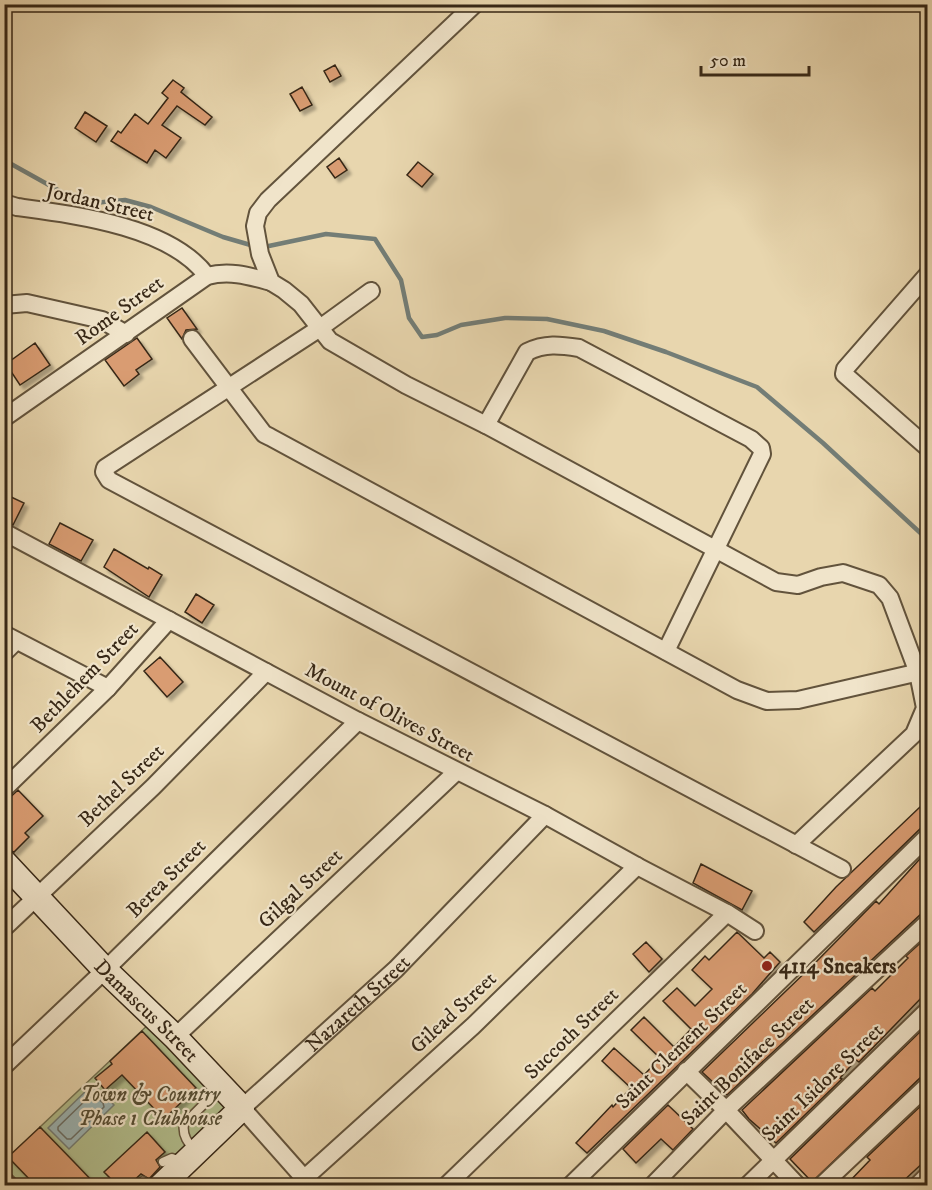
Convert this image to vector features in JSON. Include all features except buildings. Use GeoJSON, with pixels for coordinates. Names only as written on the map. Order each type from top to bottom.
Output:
{"type":"FeatureCollection","features":[{"type":"Feature","properties":{"kind":"street"},"geometry":{"type":"LineString","coordinates":[[271,282],[255,226],[258,213],[281,187],[475,4]]}},
{"type":"Feature","properties":{"kind":"street","name":"Jordan Street"},"geometry":{"type":"LineString","coordinates":[[4,203],[97,220],[164,240],[199,264],[207,276]]}},
{"type":"Feature","properties":{"kind":"street"},"geometry":{"type":"LineString","coordinates":[[207,276],[219,273],[237,274],[271,282],[301,304],[330,341],[406,385],[486,425],[776,582],[798,585],[820,577],[843,573],[879,585],[890,598],[923,671],[925,708],[914,734],[796,845]]}},
{"type":"Feature","properties":{"kind":"street"},"geometry":{"type":"LineString","coordinates":[[927,274],[845,369],[844,374],[927,448]]}},
{"type":"Feature","properties":{"kind":"street","name":"Rome Street"},"geometry":{"type":"LineString","coordinates":[[4,418],[207,276]]}},
{"type":"Feature","properties":{"kind":"street"},"geometry":{"type":"LineString","coordinates":[[371,291],[321,328],[105,468],[106,476],[109,480],[842,869]]}},
{"type":"Feature","properties":{"kind":"street"},"geometry":{"type":"LineString","coordinates":[[4,304],[27,303],[102,320],[126,334]]}},
{"type":"Feature","properties":{"kind":"street"},"geometry":{"type":"LineString","coordinates":[[192,339],[264,434],[737,690],[767,701],[798,700],[923,671]]}},
{"type":"Feature","properties":{"kind":"street"},"geometry":{"type":"LineString","coordinates":[[486,425],[527,352],[549,344],[579,348],[751,439],[761,448],[762,454],[666,651]]}},
{"type":"Feature","properties":{"kind":"street","name":"Mount of Olives Street"},"geometry":{"type":"LineString","coordinates":[[4,532],[358,721],[545,815],[727,913],[755,931]]}},
{"type":"Feature","properties":{"kind":"street","name":"Bethlehem Street"},"geometry":{"type":"LineString","coordinates":[[4,789],[108,688],[169,620]]}},
{"type":"Feature","properties":{"kind":"street"},"geometry":{"type":"LineString","coordinates":[[4,653],[10,637],[108,688]]}},
{"type":"Feature","properties":{"kind":"street","name":"Bethel Street"},"geometry":{"type":"LineString","coordinates":[[4,928],[153,787],[266,672]]}},
{"type":"Feature","properties":{"kind":"street","name":"Berea Street"},"geometry":{"type":"LineString","coordinates":[[4,1066],[358,721]]}},
{"type":"Feature","properties":{"kind":"street","name":"Gilgal Street"},"geometry":{"type":"LineString","coordinates":[[175,1037],[456,772]]}},
{"type":"Feature","properties":{"kind":"street","name":"Nazareth Street"},"geometry":{"type":"LineString","coordinates":[[148,1184],[242,1108],[396,969],[545,815]]}},
{"type":"Feature","properties":{"kind":"street","name":"Saint Clement Street"},"geometry":{"type":"LineString","coordinates":[[570,1185],[927,836]]}},
{"type":"Feature","properties":{"kind":"street","name":"Damascus Street"},"geometry":{"type":"LineString","coordinates":[[4,862],[105,970],[175,1037],[242,1108],[304,1183]]}},
{"type":"Feature","properties":{"kind":"street","name":"Gilead Street"},"geometry":{"type":"LineString","coordinates":[[304,1183],[473,1026],[637,866]]}},
{"type":"Feature","properties":{"kind":"street","name":"Succoth Street"},"geometry":{"type":"LineString","coordinates":[[446,1185],[727,913]]}},
{"type":"Feature","properties":{"kind":"street","name":"Saint Boniface Street"},"geometry":{"type":"LineString","coordinates":[[652,1185],[726,1110],[927,922]]}},
{"type":"Feature","properties":{"kind":"street","name":"Saint Isidore Street"},"geometry":{"type":"LineString","coordinates":[[747,1185],[927,1010]]}},
{"type":"Feature","properties":{"kind":"street"},"geometry":{"type":"LineString","coordinates":[[686,1071],[798,1185]]}},
{"type":"Feature","properties":{"kind":"street"},"geometry":{"type":"LineString","coordinates":[[821,1185],[927,1085]]}},
{"type":"Feature","properties":{"kind":"street"},"geometry":{"type":"LineString","coordinates":[[917,1185],[927,1175]]}},
{"type":"Feature","properties":{"kind":"street"},"geometry":{"type":"LineString","coordinates":[[4,1180],[10,1185]]}},
{"type":"Feature","properties":{"kind":"lane"},"geometry":{"type":"LineString","coordinates":[[181,1158],[187,1142],[184,1124],[221,1087]]}},
{"type":"Feature","properties":{"kind":"green space","name":"Town & Country Phase 1 Clubhouse"},"geometry":{"type":"Polygon","coordinates":[[[152,1021],[232,1108],[150,1185],[19,1185],[5,1170],[4,1165],[42,1129],[40,1127],[152,1021]]]}},
{"type":"Feature","properties":{"kind":"water"},"geometry":{"type":"Polygon","coordinates":[[[93,1084],[114,1105],[69,1149],[48,1128],[93,1084]]]}},
{"type":"Feature","properties":{"kind":"waterway"},"geometry":{"type":"LineString","coordinates":[[4,160],[83,204],[125,200],[151,207],[223,237],[254,246]]}},
{"type":"Feature","properties":{"kind":"waterway"},"geometry":{"type":"LineString","coordinates":[[264,247],[326,234],[375,239],[401,280],[409,318],[422,337],[437,335],[461,325],[505,318],[547,319],[604,331],[757,387],[823,443],[928,540]]}},
{"type":"Feature","properties":{"kind":"place","name":"4114 Sneakers"},"geometry":{"type":"Point","coordinates":[767,966]}}]}
